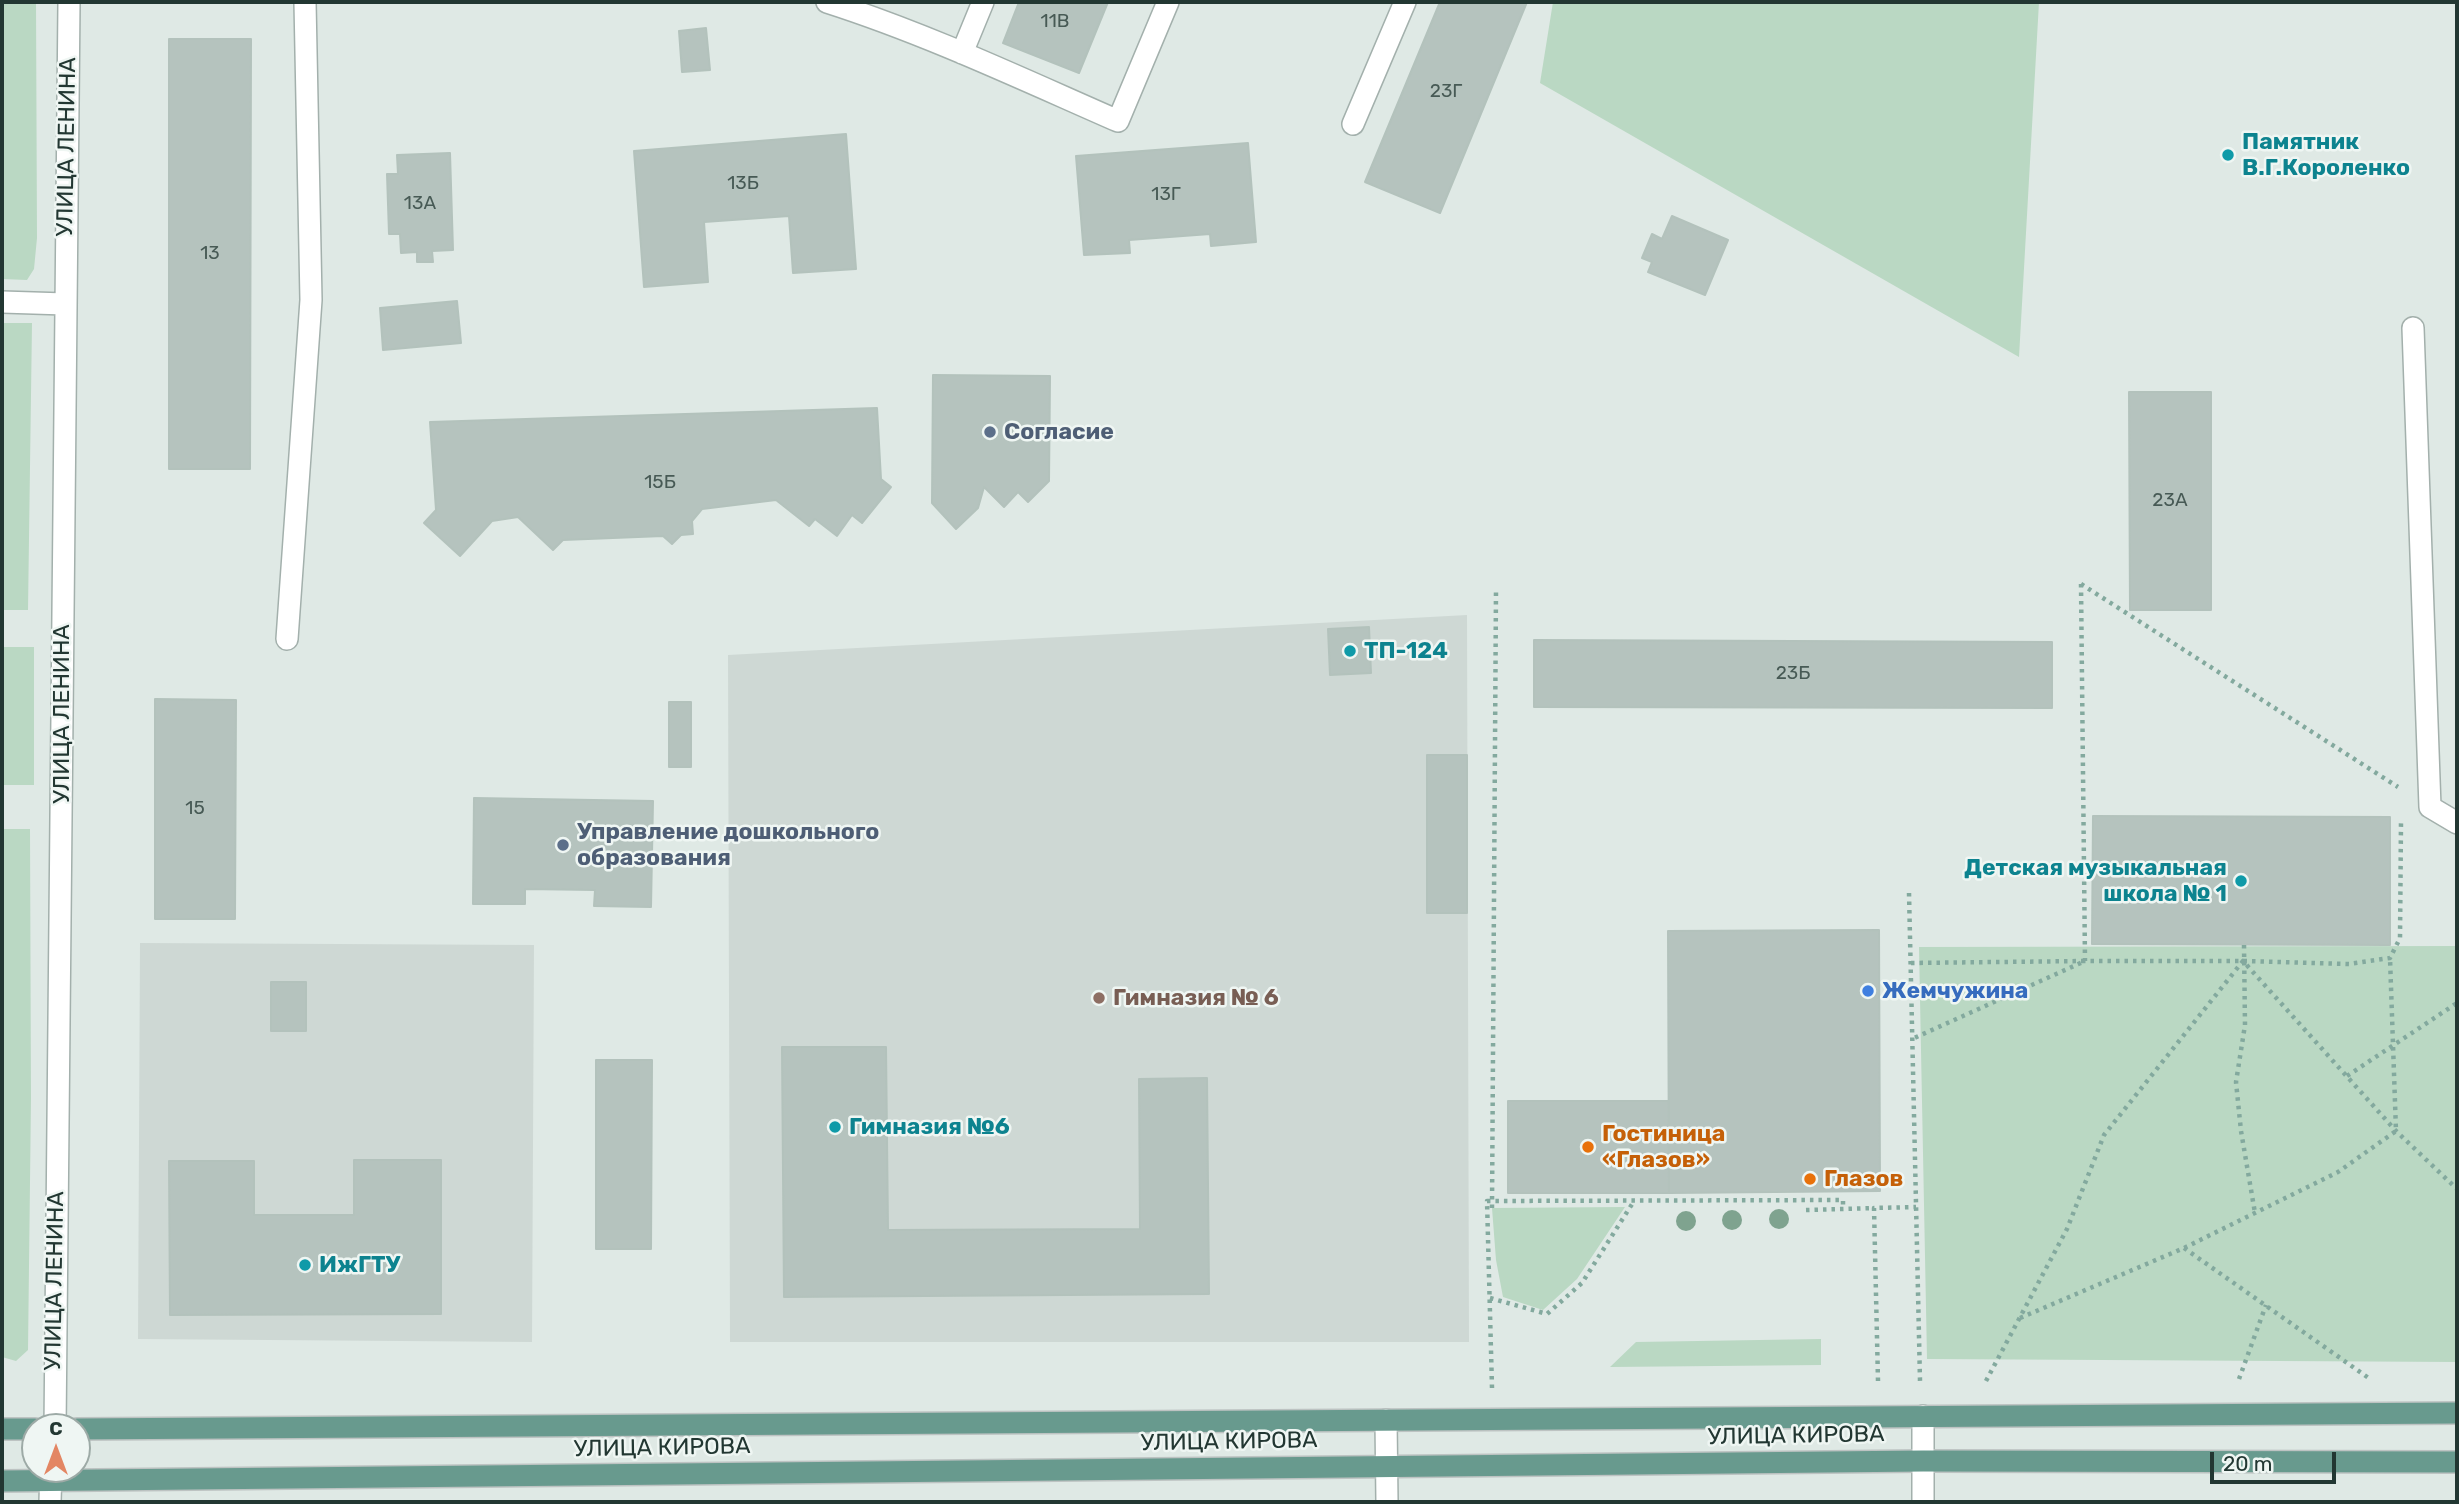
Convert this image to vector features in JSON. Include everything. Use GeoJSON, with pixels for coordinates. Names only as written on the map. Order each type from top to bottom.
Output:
{"type":"FeatureCollection","features":[{"type":"Feature","properties":{"kind":"main road","name":"УЛИЦА КИРОВА"},"geometry":{"type":"LineString","coordinates":[[91,1429],[2457,1413]]}},
{"type":"Feature","properties":{"kind":"main road"},"geometry":{"type":"LineString","coordinates":[[2,1429],[21,1429]]}},
{"type":"Feature","properties":{"kind":"main road","name":"УЛИЦА КИРОВА"},"geometry":{"type":"LineString","coordinates":[[2,1481],[50,1484],[1923,1461],[2457,1462]]}},
{"type":"Feature","properties":{"kind":"street","name":"УЛИЦА ЛЕНИНА"},"geometry":{"type":"LineString","coordinates":[[55,1413],[69,2]]}},
{"type":"Feature","properties":{"kind":"street"},"geometry":{"type":"LineString","coordinates":[[287,639],[311,300],[304,2]]}},
{"type":"Feature","properties":{"kind":"street"},"geometry":{"type":"LineString","coordinates":[[827,2],[866,8],[1118,121],[1168,2]]}},
{"type":"Feature","properties":{"kind":"street"},"geometry":{"type":"LineString","coordinates":[[962,52],[983,2]]}},
{"type":"Feature","properties":{"kind":"street"},"geometry":{"type":"LineString","coordinates":[[1353,124],[1405,2]]}},
{"type":"Feature","properties":{"kind":"street"},"geometry":{"type":"LineString","coordinates":[[2,302],[65,304]]}},
{"type":"Feature","properties":{"kind":"street"},"geometry":{"type":"LineString","coordinates":[[2413,328],[2430,807],[2457,823]]}},
{"type":"Feature","properties":{"kind":"street"},"geometry":{"type":"LineString","coordinates":[[1923,1416],[1923,1502]]}},
{"type":"Feature","properties":{"kind":"street"},"geometry":{"type":"LineString","coordinates":[[1386,1420],[1387,1502]]}},
{"type":"Feature","properties":{"kind":"path"},"geometry":{"type":"LineString","coordinates":[[2085,961],[2081,584],[2430,807]]}},
{"type":"Feature","properties":{"kind":"path"},"geometry":{"type":"LineString","coordinates":[[1492,1208],[1496,590]]}},
{"type":"Feature","properties":{"kind":"path"},"geometry":{"type":"LineString","coordinates":[[2396,1130],[2390,958],[2400,938],[2401,816]]}},
{"type":"Feature","properties":{"kind":"path"},"geometry":{"type":"LineString","coordinates":[[1909,893],[1920,1381]]}},
{"type":"Feature","properties":{"kind":"path"},"geometry":{"type":"LineString","coordinates":[[2244,945],[2245,1025],[2236,1082],[2255,1213]]}},
{"type":"Feature","properties":{"kind":"path"},"geometry":{"type":"LineString","coordinates":[[1910,963],[2243,961],[2349,964],[2390,958]]}},
{"type":"Feature","properties":{"kind":"path"},"geometry":{"type":"LineString","coordinates":[[1912,1039],[2085,961]]}},
{"type":"Feature","properties":{"kind":"path"},"geometry":{"type":"LineString","coordinates":[[2243,961],[2396,1130],[2457,1189]]}},
{"type":"Feature","properties":{"kind":"path"},"geometry":{"type":"LineString","coordinates":[[1986,1381],[2067,1229],[2104,1135],[2243,961]]}},
{"type":"Feature","properties":{"kind":"path"},"geometry":{"type":"LineString","coordinates":[[2347,1076],[2457,1003]]}},
{"type":"Feature","properties":{"kind":"path"},"geometry":{"type":"LineString","coordinates":[[2019,1319],[2184,1248],[2338,1172],[2396,1130]]}},
{"type":"Feature","properties":{"kind":"path"},"geometry":{"type":"LineString","coordinates":[[1490,1298],[1547,1314],[1582,1283],[1634,1200]]}},
{"type":"Feature","properties":{"kind":"path"},"geometry":{"type":"LineString","coordinates":[[1492,1389],[1487,1201],[1843,1200],[1843,1209]]}},
{"type":"Feature","properties":{"kind":"path"},"geometry":{"type":"LineString","coordinates":[[1874,1208],[1878,1381]]}},
{"type":"Feature","properties":{"kind":"path"},"geometry":{"type":"LineString","coordinates":[[1806,1210],[1916,1208]]}},
{"type":"Feature","properties":{"kind":"path"},"geometry":{"type":"LineString","coordinates":[[2184,1248],[2370,1379]]}},
{"type":"Feature","properties":{"kind":"path"},"geometry":{"type":"LineString","coordinates":[[2239,1379],[2266,1305]]}},
{"type":"Feature","properties":{"kind":"shaded area","name":"Гимназия № 6"},"geometry":{"type":"Polygon","coordinates":[[[1467,615],[1469,1342],[730,1342],[728,655],[1467,615]]]}},
{"type":"Feature","properties":{"kind":"shaded area"},"geometry":{"type":"Polygon","coordinates":[[[140,943],[534,945],[532,1342],[138,1339],[140,943]]]}},
{"type":"Feature","properties":{"kind":"green space"},"geometry":{"type":"Polygon","coordinates":[[[2,2],[36,2],[37,238],[34,269],[27,280],[2,279],[2,2]]]}},
{"type":"Feature","properties":{"kind":"green space"},"geometry":{"type":"Polygon","coordinates":[[[1553,2],[2039,2],[2019,357],[1540,83],[1553,2]]]}},
{"type":"Feature","properties":{"kind":"green space"},"geometry":{"type":"Polygon","coordinates":[[[2,323],[32,323],[28,610],[2,610],[2,323]]]}},
{"type":"Feature","properties":{"kind":"green space"},"geometry":{"type":"Polygon","coordinates":[[[2,647],[34,647],[34,785],[2,785],[2,647]]]}},
{"type":"Feature","properties":{"kind":"green space"},"geometry":{"type":"Polygon","coordinates":[[[2,829],[30,829],[28,1350],[16,1361],[2,1357],[2,829]]]}},
{"type":"Feature","properties":{"kind":"green space"},"geometry":{"type":"Polygon","coordinates":[[[2457,946],[2457,1362],[1927,1359],[1919,947],[2457,946]]]}},
{"type":"Feature","properties":{"kind":"green space"},"geometry":{"type":"Polygon","coordinates":[[[1625,1207],[1577,1279],[1543,1310],[1503,1297],[1496,1260],[1492,1208],[1625,1207]]]}},
{"type":"Feature","properties":{"kind":"green space"},"geometry":{"type":"Polygon","coordinates":[[[1821,1339],[1821,1365],[1610,1367],[1636,1342],[1821,1339]]]}},
{"type":"Feature","properties":{"kind":"building"},"geometry":{"type":"Polygon","coordinates":[[[1019,2],[1108,2],[1079,73],[1003,43],[1019,2]]]}},
{"type":"Feature","properties":{"kind":"building"},"geometry":{"type":"Polygon","coordinates":[[[1440,2],[1527,2],[1440,213],[1365,182],[1440,2]]]}},
{"type":"Feature","properties":{"kind":"building"},"geometry":{"type":"Polygon","coordinates":[[[706,28],[710,70],[682,72],[679,31],[706,28]]]}},
{"type":"Feature","properties":{"kind":"building"},"geometry":{"type":"Polygon","coordinates":[[[169,39],[251,39],[250,469],[169,469],[169,39]]]}},
{"type":"Feature","properties":{"kind":"building"},"geometry":{"type":"Polygon","coordinates":[[[846,134],[856,269],[793,273],[789,216],[704,222],[708,282],[644,287],[634,151],[846,134]]]}},
{"type":"Feature","properties":{"kind":"building"},"geometry":{"type":"Polygon","coordinates":[[[1248,143],[1256,242],[1211,246],[1210,234],[1129,240],[1130,253],[1084,255],[1076,156],[1248,143]]]}},
{"type":"Feature","properties":{"kind":"building"},"geometry":{"type":"Polygon","coordinates":[[[450,153],[453,250],[432,251],[433,262],[417,262],[417,252],[401,253],[400,234],[389,234],[387,174],[398,174],[397,155],[450,153]]]}},
{"type":"Feature","properties":{"kind":"building"},"geometry":{"type":"Polygon","coordinates":[[[1672,216],[1728,240],[1705,295],[1648,272],[1652,262],[1642,258],[1652,234],[1662,239],[1672,216]]]}},
{"type":"Feature","properties":{"kind":"building"},"geometry":{"type":"Polygon","coordinates":[[[457,301],[461,343],[383,350],[380,308],[457,301]]]}},
{"type":"Feature","properties":{"kind":"building"},"geometry":{"type":"Polygon","coordinates":[[[933,375],[1050,376],[1049,481],[1028,502],[1018,492],[1004,507],[984,487],[978,508],[956,529],[932,503],[933,375]]]}},
{"type":"Feature","properties":{"kind":"building"},"geometry":{"type":"Polygon","coordinates":[[[2129,392],[2211,392],[2211,610],[2130,610],[2129,392]]]}},
{"type":"Feature","properties":{"kind":"building"},"geometry":{"type":"Polygon","coordinates":[[[877,408],[881,479],[891,487],[862,523],[852,515],[837,536],[815,519],[809,526],[776,500],[702,509],[692,521],[693,534],[681,535],[672,544],[663,536],[563,540],[553,550],[518,517],[492,521],[460,556],[424,523],[436,510],[430,422],[877,408]]]}},
{"type":"Feature","properties":{"kind":"building","name":"ТП-124"},"geometry":{"type":"Polygon","coordinates":[[[1369,627],[1371,673],[1330,675],[1328,629],[1369,627]]]}},
{"type":"Feature","properties":{"kind":"building"},"geometry":{"type":"Polygon","coordinates":[[[1534,640],[2052,642],[2052,708],[1534,707],[1534,640]]]}},
{"type":"Feature","properties":{"kind":"building"},"geometry":{"type":"Polygon","coordinates":[[[155,699],[236,700],[235,919],[155,919],[155,699]]]}},
{"type":"Feature","properties":{"kind":"building"},"geometry":{"type":"Polygon","coordinates":[[[669,702],[691,702],[691,767],[669,767],[669,702]]]}},
{"type":"Feature","properties":{"kind":"building"},"geometry":{"type":"Polygon","coordinates":[[[1427,755],[1467,755],[1467,913],[1427,913],[1427,755]]]}},
{"type":"Feature","properties":{"kind":"building","name":"Управление дошкольного образования"},"geometry":{"type":"Polygon","coordinates":[[[474,798],[653,801],[651,907],[594,906],[595,890],[525,889],[525,904],[473,904],[474,798]]]}},
{"type":"Feature","properties":{"kind":"building","name":"Детская музыкальная школа № 1"},"geometry":{"type":"Polygon","coordinates":[[[2093,816],[2390,817],[2390,945],[2092,944],[2093,816]]]}},
{"type":"Feature","properties":{"kind":"building"},"geometry":{"type":"Polygon","coordinates":[[[1879,930],[1880,1191],[1669,1193],[1668,931],[1879,930]]]}},
{"type":"Feature","properties":{"kind":"building"},"geometry":{"type":"Polygon","coordinates":[[[271,982],[306,982],[306,1031],[271,1031],[271,982]]]}},
{"type":"Feature","properties":{"kind":"building","name":"Гимназия №6"},"geometry":{"type":"Polygon","coordinates":[[[782,1047],[886,1047],[888,1230],[1140,1229],[1139,1079],[1207,1078],[1209,1294],[784,1297],[782,1047]]]}},
{"type":"Feature","properties":{"kind":"building"},"geometry":{"type":"Polygon","coordinates":[[[596,1060],[652,1060],[651,1249],[596,1249],[596,1060]]]}},
{"type":"Feature","properties":{"kind":"building","name":"Гостиница «Глазов»"},"geometry":{"type":"Polygon","coordinates":[[[1508,1101],[1669,1101],[1669,1193],[1508,1193],[1508,1101]]]}},
{"type":"Feature","properties":{"kind":"building","name":"ИжГТУ"},"geometry":{"type":"Polygon","coordinates":[[[354,1160],[441,1160],[441,1314],[170,1315],[169,1161],[254,1161],[254,1215],[354,1215],[354,1160]]]}},
{"type":"Feature","properties":{"kind":"place","name":"Памятник В.Г.Короленко"},"geometry":{"type":"Point","coordinates":[2228,155]}},
{"type":"Feature","properties":{"kind":"place","name":"Согласие"},"geometry":{"type":"Point","coordinates":[990,432]}},
{"type":"Feature","properties":{"kind":"place","name":"ТП-124"},"geometry":{"type":"Point","coordinates":[1350,651]}},
{"type":"Feature","properties":{"kind":"place","name":"Управление дошкольного образования"},"geometry":{"type":"Point","coordinates":[563,845]}},
{"type":"Feature","properties":{"kind":"place","name":"Детская музыкальная школа № 1"},"geometry":{"type":"Point","coordinates":[2241,881]}},
{"type":"Feature","properties":{"kind":"place","name":"Жемчужина"},"geometry":{"type":"Point","coordinates":[1868,991]}},
{"type":"Feature","properties":{"kind":"place","name":"Гимназия № 6"},"geometry":{"type":"Point","coordinates":[1099,998]}},
{"type":"Feature","properties":{"kind":"place","name":"Гимназия №6"},"geometry":{"type":"Point","coordinates":[835,1127]}},
{"type":"Feature","properties":{"kind":"place","name":"Гостиница «Глазов»"},"geometry":{"type":"Point","coordinates":[1588,1147]}},
{"type":"Feature","properties":{"kind":"place","name":"Глазов"},"geometry":{"type":"Point","coordinates":[1810,1179]}},
{"type":"Feature","properties":{"kind":"place","name":"ИжГТУ"},"geometry":{"type":"Point","coordinates":[305,1265]}}]}
